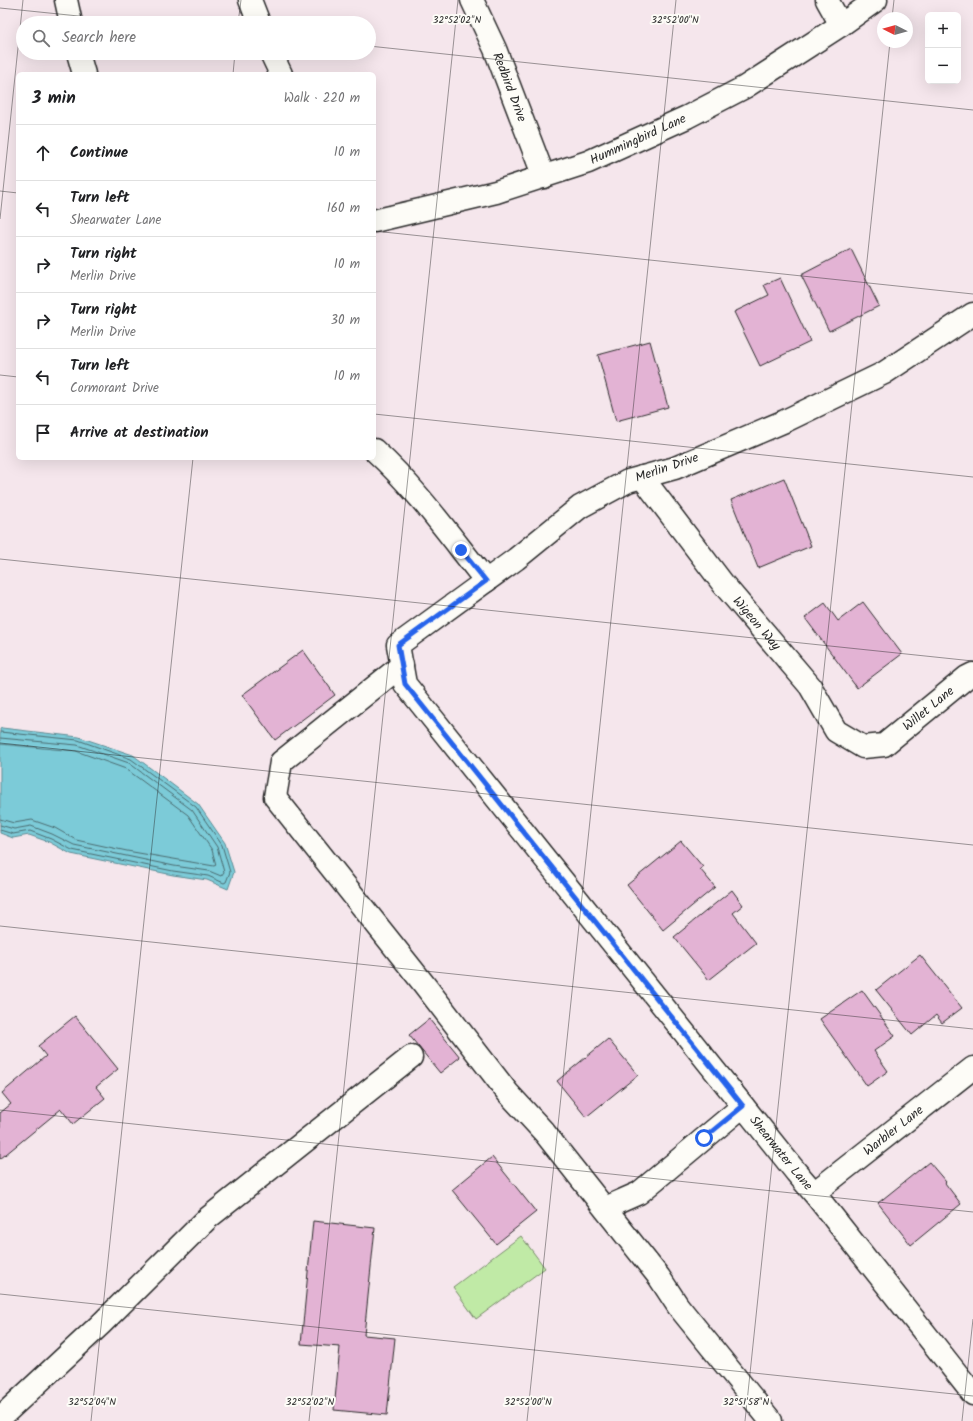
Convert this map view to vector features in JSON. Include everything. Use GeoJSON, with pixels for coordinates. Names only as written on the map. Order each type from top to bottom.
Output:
{"type":"FeatureCollection","features":[{"type":"Feature","properties":{"kind":"street"},"geometry":{"type":"LineString","coordinates":[[66,0],[69,16]]}},
{"type":"Feature","properties":{"kind":"street"},"geometry":{"type":"LineString","coordinates":[[250,0],[256,16]]}},
{"type":"Feature","properties":{"kind":"street","name":"Redbird Drive"},"geometry":{"type":"LineString","coordinates":[[472,0],[495,49],[544,177]]}},
{"type":"Feature","properties":{"kind":"street"},"geometry":{"type":"LineString","coordinates":[[828,0],[841,25]]}},
{"type":"Feature","properties":{"kind":"street","name":"Hummingbird Lane"},"geometry":{"type":"LineString","coordinates":[[376,221],[496,192],[588,162],[687,117],[745,87],[841,25],[876,0]]}},
{"type":"Feature","properties":{"kind":"street"},"geometry":{"type":"LineString","coordinates":[[80,60],[83,72]]}},
{"type":"Feature","properties":{"kind":"street"},"geometry":{"type":"LineString","coordinates":[[274,60],[280,72]]}},
{"type":"Feature","properties":{"kind":"street","name":"Merlin Drive"},"geometry":{"type":"LineString","coordinates":[[402,665],[398,645],[516,559],[580,507],[628,481],[675,468],[785,421],[884,373],[973,314]]}},
{"type":"Feature","properties":{"kind":"street"},"geometry":{"type":"LineString","coordinates":[[376,452],[414,490],[486,581]]}},
{"type":"Feature","properties":{"kind":"street","name":"Wigeon Way"},"geometry":{"type":"LineString","coordinates":[[642,477],[724,585],[810,686],[836,731],[863,747],[884,745]]}},
{"type":"Feature","properties":{"kind":"street"},"geometry":{"type":"LineString","coordinates":[[402,665],[281,762],[275,797],[423,983],[508,1093],[544,1132],[659,1277],[678,1306],[772,1421]]}},
{"type":"Feature","properties":{"kind":"street","name":"Shearwater Lane"},"geometry":{"type":"LineString","coordinates":[[402,665],[405,684],[814,1193],[973,1394]]}},
{"type":"Feature","properties":{"kind":"street","name":"Willet Lane"},"geometry":{"type":"LineString","coordinates":[[884,745],[973,674]]}},
{"type":"Feature","properties":{"kind":"street"},"geometry":{"type":"LineString","coordinates":[[0,1418],[101,1324],[208,1218],[411,1057]]}},
{"type":"Feature","properties":{"kind":"street","name":"Warbler Lane"},"geometry":{"type":"LineString","coordinates":[[814,1193],[973,1068]]}},
{"type":"Feature","properties":{"kind":"street"},"geometry":{"type":"LineString","coordinates":[[605,1208],[638,1192],[743,1106]]}},
{"type":"Feature","properties":{"kind":"green space"},"geometry":{"type":"Polygon","coordinates":[[[521,1236],[545,1268],[476,1319],[453,1287],[521,1236]]]}},
{"type":"Feature","properties":{"kind":"water"},"geometry":{"type":"Polygon","coordinates":[[[0,729],[79,737],[133,755],[198,804],[225,843],[234,872],[228,889],[207,880],[173,875],[71,854],[49,842],[29,835],[13,838],[0,833],[0,729]]]}},
{"type":"Feature","properties":{"kind":"building"},"geometry":{"type":"Polygon","coordinates":[[[851,249],[879,306],[829,331],[801,275],[851,249]]]}},
{"type":"Feature","properties":{"kind":"building"},"geometry":{"type":"Polygon","coordinates":[[[780,278],[810,342],[760,366],[734,312],[769,295],[764,285],[780,278]]]}},
{"type":"Feature","properties":{"kind":"building"},"geometry":{"type":"Polygon","coordinates":[[[650,341],[668,407],[616,421],[598,355],[650,341]]]}},
{"type":"Feature","properties":{"kind":"building"},"geometry":{"type":"Polygon","coordinates":[[[784,478],[811,546],[758,568],[731,500],[784,478]]]}},
{"type":"Feature","properties":{"kind":"building"},"geometry":{"type":"Polygon","coordinates":[[[863,602],[902,654],[857,688],[805,618],[825,603],[838,621],[863,602]]]}},
{"type":"Feature","properties":{"kind":"building"},"geometry":{"type":"Polygon","coordinates":[[[303,650],[335,695],[275,740],[242,695],[303,650]]]}},
{"type":"Feature","properties":{"kind":"building"},"geometry":{"type":"Polygon","coordinates":[[[681,841],[703,867],[700,869],[715,887],[663,930],[627,885],[681,841]]]}},
{"type":"Feature","properties":{"kind":"building"},"geometry":{"type":"Polygon","coordinates":[[[732,890],[743,905],[733,913],[756,943],[709,980],[674,937],[732,890]]]}},
{"type":"Feature","properties":{"kind":"building"},"geometry":{"type":"Polygon","coordinates":[[[920,955],[962,1008],[942,1023],[936,1015],[912,1035],[876,990],[920,955]]]}},
{"type":"Feature","properties":{"kind":"building"},"geometry":{"type":"Polygon","coordinates":[[[862,990],[895,1036],[874,1051],[888,1071],[867,1086],[820,1019],[862,990]]]}},
{"type":"Feature","properties":{"kind":"building"},"geometry":{"type":"Polygon","coordinates":[[[75,1016],[118,1069],[96,1087],[105,1098],[73,1124],[61,1109],[0,1159],[0,1113],[11,1104],[2,1093],[46,1056],[38,1046],[75,1016]]]}},
{"type":"Feature","properties":{"kind":"building"},"geometry":{"type":"Polygon","coordinates":[[[429,1019],[460,1057],[440,1073],[409,1035],[429,1019]]]}},
{"type":"Feature","properties":{"kind":"building"},"geometry":{"type":"Polygon","coordinates":[[[608,1039],[638,1075],[586,1117],[557,1081],[608,1039]]]}},
{"type":"Feature","properties":{"kind":"building"},"geometry":{"type":"Polygon","coordinates":[[[492,1157],[536,1212],[496,1244],[452,1190],[492,1157]]]}},
{"type":"Feature","properties":{"kind":"building"},"geometry":{"type":"Polygon","coordinates":[[[929,1162],[946,1182],[945,1183],[961,1204],[911,1245],[878,1203],[929,1162]]]}},
{"type":"Feature","properties":{"kind":"building"},"geometry":{"type":"Polygon","coordinates":[[[313,1221],[375,1228],[364,1335],[395,1338],[387,1415],[334,1410],[340,1347],[301,1344],[313,1221]]]}},
{"type":"Feature","properties":{"kind":"route"},"geometry":{"type":"LineString","coordinates":[[461,550],[486,581],[398,645],[405,684],[743,1106],[704,1138]]}}]}
